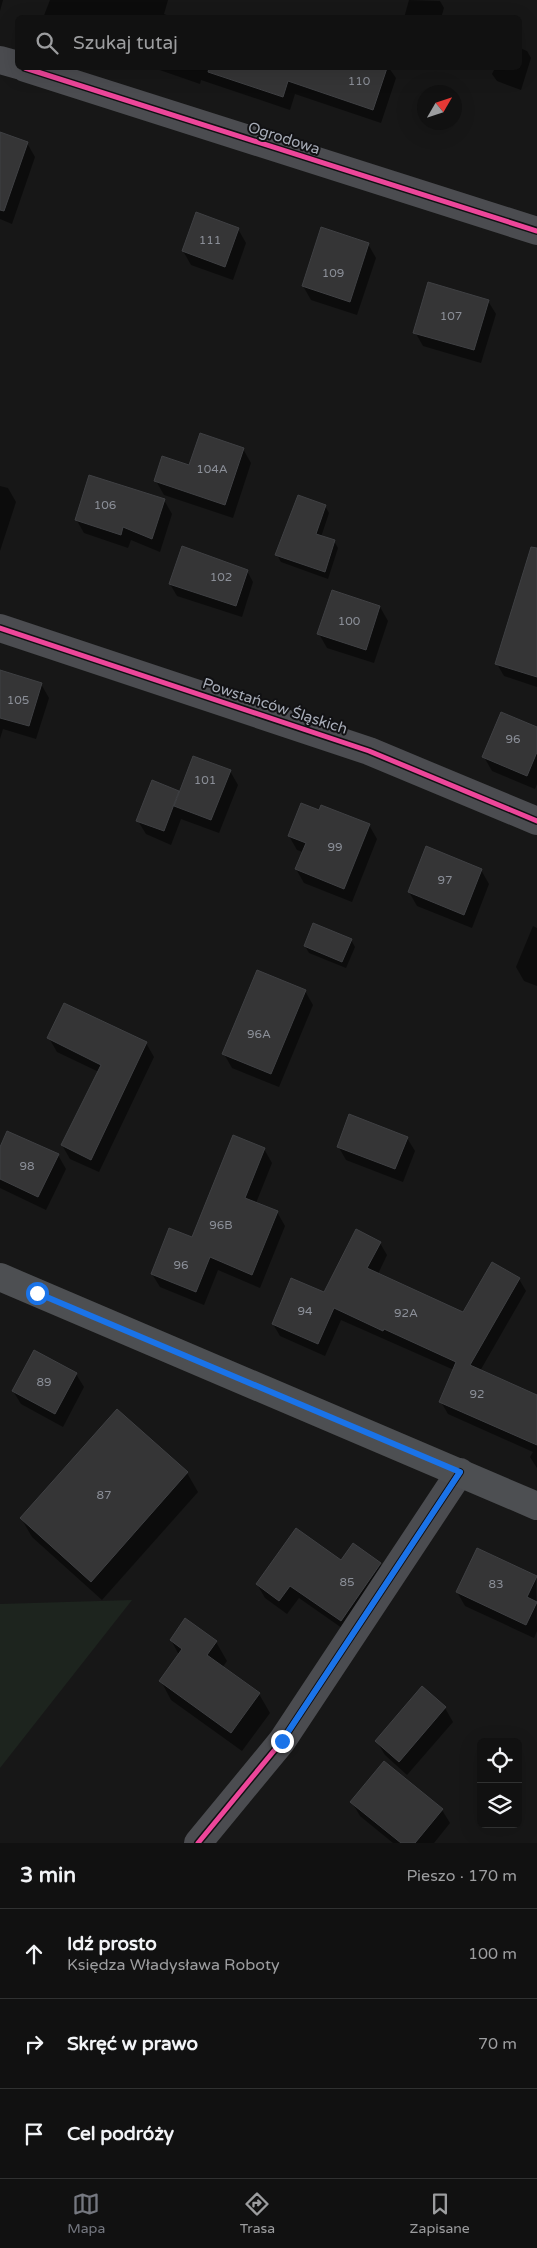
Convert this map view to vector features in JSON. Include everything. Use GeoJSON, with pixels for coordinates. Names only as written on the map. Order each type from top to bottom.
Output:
{"type":"FeatureCollection","features":[{"type":"Feature","properties":{"kind":"main road"},"geometry":{"type":"LineString","coordinates":[[0,1277],[537,1506]]}},
{"type":"Feature","properties":{"kind":"street"},"geometry":{"type":"LineString","coordinates":[[0,60],[15,64]]}},
{"type":"Feature","properties":{"kind":"street","name":"Ogrodowa"},"geometry":{"type":"LineString","coordinates":[[30,70],[537,231]]}},
{"type":"Feature","properties":{"kind":"street","name":"Powstańców Śląskich"},"geometry":{"type":"LineString","coordinates":[[0,628],[369,751],[537,820]]}},
{"type":"Feature","properties":{"kind":"street"},"geometry":{"type":"LineString","coordinates":[[198,1843],[282,1741],[460,1472]]}},
{"type":"Feature","properties":{"kind":"shaded area"},"geometry":{"type":"Polygon","coordinates":[[[132,1600],[0,1768],[0,1604],[132,1600]]]}},
{"type":"Feature","properties":{"kind":"building"},"geometry":{"type":"Polygon","coordinates":[[[208,70],[386,70],[373,110],[288,81],[283,97],[208,72],[208,70]]]}},
{"type":"Feature","properties":{"kind":"building"},"geometry":{"type":"Polygon","coordinates":[[[0,132],[28,142],[4,211],[0,210],[0,132]]]}},
{"type":"Feature","properties":{"kind":"building"},"geometry":{"type":"Polygon","coordinates":[[[196,212],[239,228],[225,267],[182,251],[196,212]]]}},
{"type":"Feature","properties":{"kind":"building"},"geometry":{"type":"Polygon","coordinates":[[[321,227],[369,243],[350,302],[302,286],[321,227]]]}},
{"type":"Feature","properties":{"kind":"building"},"geometry":{"type":"Polygon","coordinates":[[[428,282],[489,300],[474,350],[413,333],[428,282]]]}},
{"type":"Feature","properties":{"kind":"building"},"geometry":{"type":"Polygon","coordinates":[[[200,433],[244,448],[225,505],[154,481],[162,456],[189,465],[200,433]]]}},
{"type":"Feature","properties":{"kind":"building"},"geometry":{"type":"Polygon","coordinates":[[[89,475],[165,499],[152,539],[123,527],[121,535],[75,520],[89,475]]]}},
{"type":"Feature","properties":{"kind":"building"},"geometry":{"type":"Polygon","coordinates":[[[298,495],[326,505],[316,534],[335,540],[325,572],[275,555],[298,495]]]}},
{"type":"Feature","properties":{"kind":"building"},"geometry":{"type":"Polygon","coordinates":[[[182,546],[248,570],[236,606],[169,584],[182,546]]]}},
{"type":"Feature","properties":{"kind":"building"},"geometry":{"type":"Polygon","coordinates":[[[531,547],[537,548],[537,677],[495,664],[531,547]]]}},
{"type":"Feature","properties":{"kind":"building"},"geometry":{"type":"Polygon","coordinates":[[[332,590],[380,606],[366,650],[317,634],[332,590]]]}},
{"type":"Feature","properties":{"kind":"building"},"geometry":{"type":"Polygon","coordinates":[[[0,670],[42,683],[29,726],[0,718],[0,670]]]}},
{"type":"Feature","properties":{"kind":"building"},"geometry":{"type":"Polygon","coordinates":[[[501,712],[537,727],[537,752],[527,776],[482,757],[501,712]]]}},
{"type":"Feature","properties":{"kind":"building"},"geometry":{"type":"Polygon","coordinates":[[[193,756],[231,770],[211,820],[174,806],[193,756]]]}},
{"type":"Feature","properties":{"kind":"building"},"geometry":{"type":"Polygon","coordinates":[[[152,780],[179,791],[164,831],[136,821],[152,780]]]}},
{"type":"Feature","properties":{"kind":"building"},"geometry":{"type":"Polygon","coordinates":[[[301,803],[319,810],[321,805],[370,824],[344,889],[295,869],[306,843],[288,836],[301,803]]]}},
{"type":"Feature","properties":{"kind":"building"},"geometry":{"type":"Polygon","coordinates":[[[426,846],[482,869],[464,915],[408,892],[426,846]]]}},
{"type":"Feature","properties":{"kind":"building"},"geometry":{"type":"Polygon","coordinates":[[[313,923],[352,939],[342,962],[304,946],[313,923]]]}},
{"type":"Feature","properties":{"kind":"building"},"geometry":{"type":"Polygon","coordinates":[[[257,970],[306,990],[271,1074],[222,1054],[257,970]]]}},
{"type":"Feature","properties":{"kind":"building"},"geometry":{"type":"Polygon","coordinates":[[[64,1003],[147,1042],[91,1160],[61,1145],[101,1065],[47,1038],[64,1003]]]}},
{"type":"Feature","properties":{"kind":"building"},"geometry":{"type":"Polygon","coordinates":[[[349,1114],[408,1137],[395,1169],[337,1147],[349,1114]]]}},
{"type":"Feature","properties":{"kind":"building"},"geometry":{"type":"Polygon","coordinates":[[[7,1131],[59,1154],[38,1197],[0,1179],[0,1147],[7,1131]]]}},
{"type":"Feature","properties":{"kind":"building"},"geometry":{"type":"Polygon","coordinates":[[[233,1135],[265,1148],[245,1198],[278,1211],[252,1275],[210,1257],[196,1292],[151,1274],[169,1228],[192,1237],[233,1135]]]}},
{"type":"Feature","properties":{"kind":"building"},"geometry":{"type":"Polygon","coordinates":[[[356,1229],[381,1242],[367,1268],[463,1312],[492,1262],[520,1278],[470,1365],[537,1395],[537,1445],[439,1402],[456,1362],[384,1329],[383,1331],[334,1308],[318,1344],[272,1324],[291,1278],[324,1292],[356,1229]]]}},
{"type":"Feature","properties":{"kind":"building"},"geometry":{"type":"Polygon","coordinates":[[[34,1350],[77,1373],[55,1414],[12,1391],[34,1350]]]}},
{"type":"Feature","properties":{"kind":"building"},"geometry":{"type":"Polygon","coordinates":[[[117,1409],[188,1472],[91,1582],[20,1518],[117,1409]]]}},
{"type":"Feature","properties":{"kind":"building"},"geometry":{"type":"Polygon","coordinates":[[[296,1528],[341,1560],[353,1543],[381,1563],[341,1621],[290,1586],[279,1601],[256,1584],[296,1528]]]}},
{"type":"Feature","properties":{"kind":"building"},"geometry":{"type":"Polygon","coordinates":[[[477,1548],[537,1576],[527,1597],[537,1602],[526,1625],[456,1592],[477,1548]]]}},
{"type":"Feature","properties":{"kind":"building"},"geometry":{"type":"Polygon","coordinates":[[[185,1618],[217,1641],[207,1655],[260,1693],[231,1733],[159,1681],[182,1649],[170,1640],[185,1618]]]}},
{"type":"Feature","properties":{"kind":"building"},"geometry":{"type":"Polygon","coordinates":[[[422,1686],[446,1707],[399,1762],[375,1741],[422,1686]]]}},
{"type":"Feature","properties":{"kind":"building"},"geometry":{"type":"Polygon","coordinates":[[[384,1761],[443,1809],[415,1843],[401,1843],[350,1802],[384,1761]]]}},
{"type":"Feature","properties":{"kind":"cycle path"},"geometry":{"type":"LineString","coordinates":[[31,70],[537,231]]}},
{"type":"Feature","properties":{"kind":"cycle path"},"geometry":{"type":"LineString","coordinates":[[0,628],[369,751],[537,821]]}},
{"type":"Feature","properties":{"kind":"cycle path"},"geometry":{"type":"LineString","coordinates":[[198,1843],[282,1741],[460,1472]]}},
{"type":"Feature","properties":{"kind":"route"},"geometry":{"type":"LineString","coordinates":[[37,1293],[460,1472],[282,1741]]}}]}
